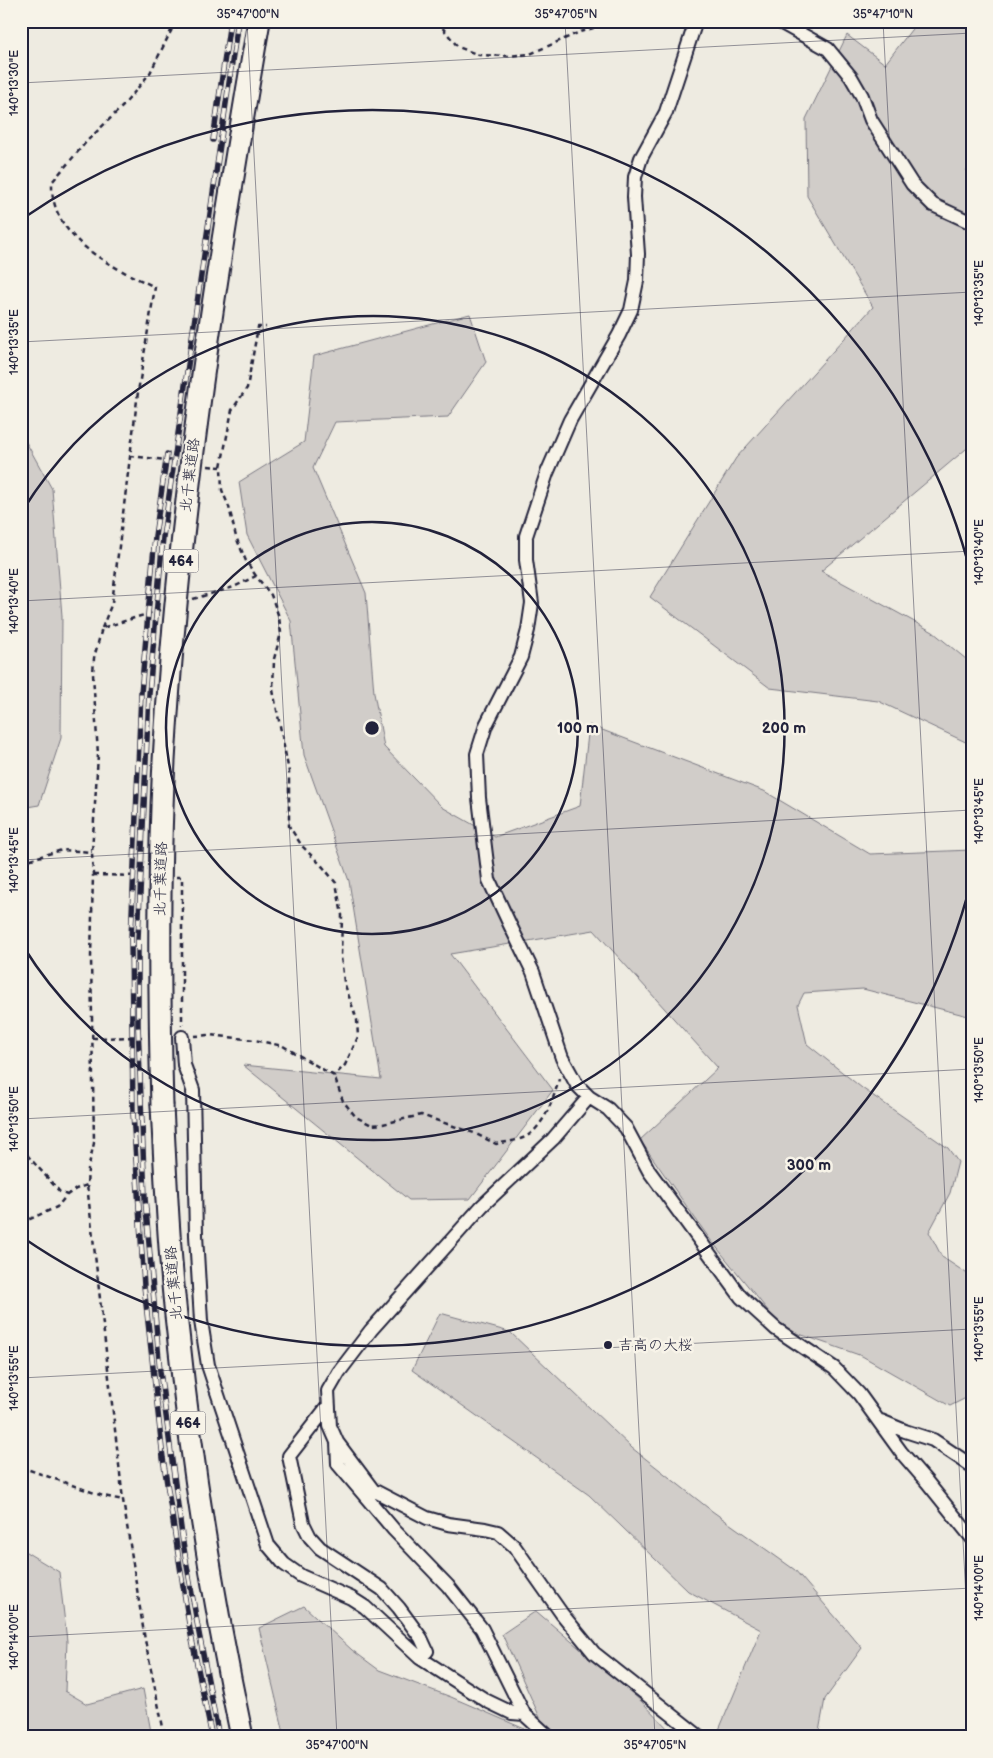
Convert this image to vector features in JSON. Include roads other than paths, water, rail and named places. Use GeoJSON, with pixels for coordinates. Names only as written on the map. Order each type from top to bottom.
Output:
{"type":"FeatureCollection","features":[{"type":"Feature","properties":{"kind":"highway","name":"北千葉道路"},"geometry":{"type":"LineString","coordinates":[[242,1737],[217,1609],[187,1415],[177,1331],[162,1106],[159,988],[160,867],[164,761],[173,638],[200,392],[259,21]]}},
{"type":"Feature","properties":{"kind":"street"},"geometry":{"type":"LineString","coordinates":[[696,21],[666,112],[641,158],[635,177],[634,197],[638,254],[637,281],[631,310],[619,335],[570,420],[547,473],[526,536],[526,560],[532,603],[528,630],[521,657],[486,725],[477,754],[479,798],[489,880],[534,972],[562,1058],[576,1085],[589,1097],[608,1109],[626,1128],[649,1172],[741,1297],[776,1329],[834,1368],[859,1394],[901,1452],[972,1538]]}},
{"type":"Feature","properties":{"kind":"street"},"geometry":{"type":"LineString","coordinates":[[778,21],[828,49],[851,77],[862,96],[871,120],[912,184],[933,205],[972,223]]}},
{"type":"Feature","properties":{"kind":"street"},"geometry":{"type":"LineString","coordinates":[[182,1037],[184,1065],[193,1090],[196,1235],[201,1321],[208,1364],[268,1545],[284,1564],[301,1576],[351,1598],[365,1607],[420,1658],[488,1702],[512,1713],[524,1714]]}},
{"type":"Feature","properties":{"kind":"street"},"geometry":{"type":"LineString","coordinates":[[549,1737],[524,1714],[482,1629],[448,1586],[394,1530],[338,1464],[336,1442],[330,1426],[328,1391],[339,1372],[371,1330],[482,1206],[552,1139],[589,1097]]}},
{"type":"Feature","properties":{"kind":"street"},"geometry":{"type":"LineString","coordinates":[[328,1406],[289,1456],[303,1523],[310,1537],[320,1548],[382,1590],[399,1608],[421,1638],[427,1651],[420,1658]]}},
{"type":"Feature","properties":{"kind":"street"},"geometry":{"type":"LineString","coordinates":[[880,1421],[933,1440],[972,1466]]}},
{"type":"Feature","properties":{"kind":"street"},"geometry":{"type":"LineString","coordinates":[[336,1442],[373,1490],[389,1500],[427,1518],[448,1524],[498,1532],[514,1546],[562,1614],[594,1653],[700,1737]]}},
{"type":"Feature","properties":{"kind":"railway"},"geometry":{"type":"LineString","coordinates":[[213,140],[230,21]]}},
{"type":"Feature","properties":{"kind":"railway"},"geometry":{"type":"LineString","coordinates":[[219,1737],[183,1543],[160,1371],[145,1198],[138,1025],[138,939],[149,694],[163,537],[238,21]]}},
{"type":"Feature","properties":{"kind":"railway"},"geometry":{"type":"LineString","coordinates":[[167,454],[155,536],[141,693],[131,939],[133,1113],[144,1286],[163,1458],[190,1630],[212,1737]]}},
{"type":"Feature","properties":{"kind":"place","name":"吉高の大桜"},"geometry":{"type":"Point","coordinates":[608,1345]}}]}
